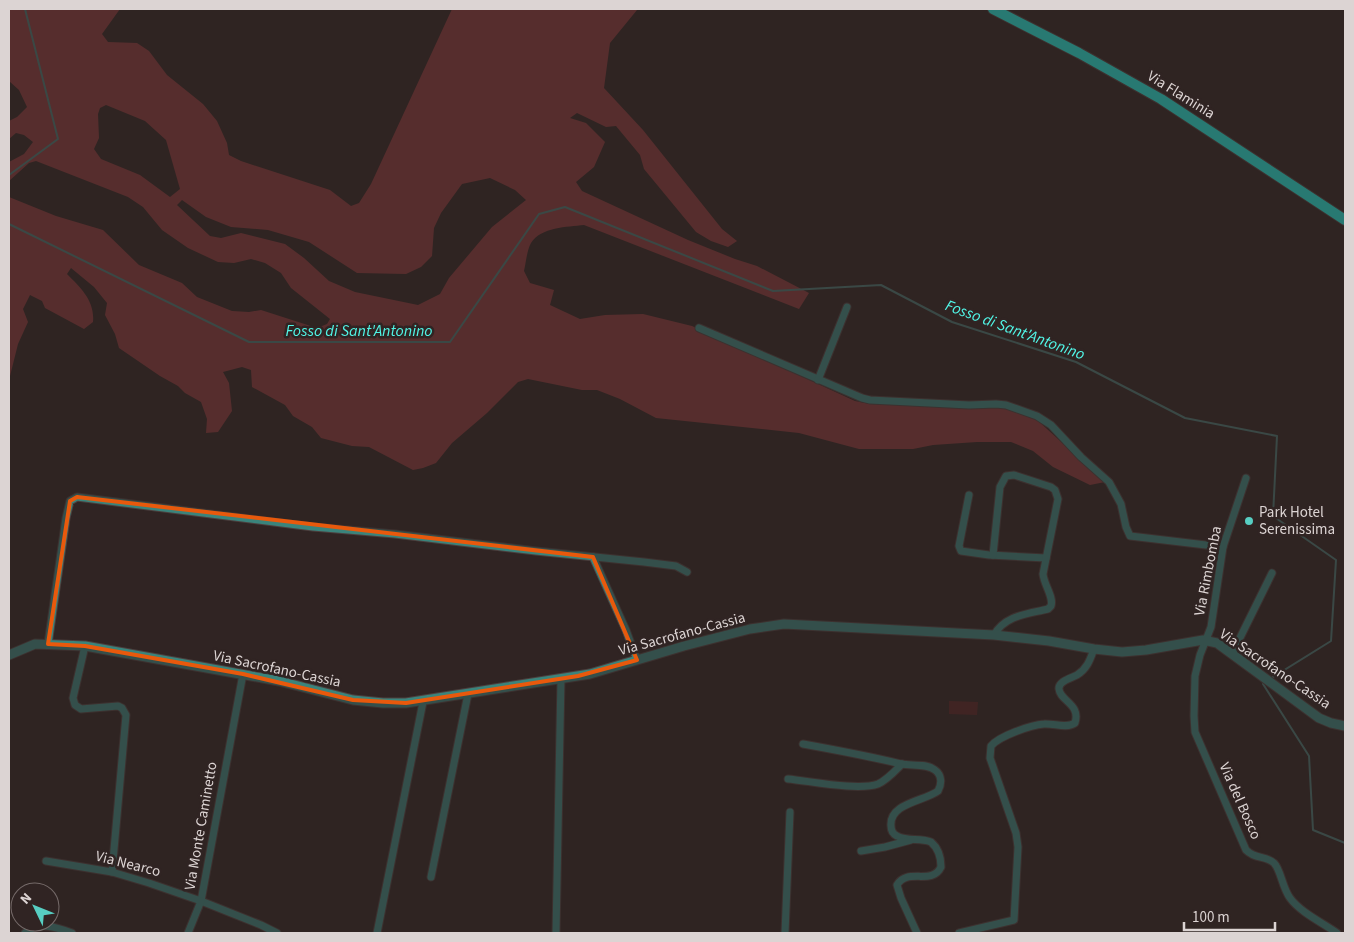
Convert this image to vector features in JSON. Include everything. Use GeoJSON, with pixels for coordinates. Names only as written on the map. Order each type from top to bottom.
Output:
{"type":"FeatureCollection","features":[{"type":"Feature","properties":{"kind":"main road","name":"Via Flaminia"},"geometry":{"type":"LineString","coordinates":[[993,9],[1079,53],[1161,99],[1345,220]]}},
{"type":"Feature","properties":{"kind":"street"},"geometry":{"type":"LineString","coordinates":[[818,380],[847,307]]}},
{"type":"Feature","properties":{"kind":"street"},"geometry":{"type":"LineString","coordinates":[[699,328],[853,395],[870,400],[969,405],[996,404],[1006,405],[1029,413],[1051,425],[1081,457],[1109,482],[1121,504],[1130,536],[1223,547]]}},
{"type":"Feature","properties":{"kind":"street"},"geometry":{"type":"LineString","coordinates":[[993,555],[1000,487],[1006,476],[1014,474],[1051,487],[1058,498],[1046,558],[1044,580],[1052,598],[1051,606],[1048,609],[1021,615],[1004,623],[998,627],[994,635]]}},
{"type":"Feature","properties":{"kind":"street","name":"Via Rimbomba"},"geometry":{"type":"LineString","coordinates":[[1206,640],[1211,627],[1223,547],[1246,478]]}},
{"type":"Feature","properties":{"kind":"street"},"geometry":{"type":"LineString","coordinates":[[969,494],[959,549],[963,552],[1046,558]]}},
{"type":"Feature","properties":{"kind":"street"},"geometry":{"type":"LineString","coordinates":[[48,644],[66,518],[70,501],[77,497],[313,527],[395,534],[676,566],[687,572]]}},
{"type":"Feature","properties":{"kind":"street"},"geometry":{"type":"LineString","coordinates":[[593,557],[626,630],[637,660]]}},
{"type":"Feature","properties":{"kind":"street"},"geometry":{"type":"LineString","coordinates":[[1232,654],[1272,572]]}},
{"type":"Feature","properties":{"kind":"street","name":"Via Sacrofano-Cassia"},"geometry":{"type":"LineString","coordinates":[[9,655],[30,646],[48,644],[85,646],[288,682],[353,700],[383,703],[424,702],[561,679],[595,672],[750,629],[784,624],[994,635],[1049,641],[1094,650],[1133,652],[1206,640],[1217,643],[1319,718],[1345,726]]}},
{"type":"Feature","properties":{"kind":"street","name":"Via del Bosco"},"geometry":{"type":"LineString","coordinates":[[1206,640],[1195,676],[1195,732],[1243,845],[1254,856],[1266,858],[1272,862],[1279,870],[1283,886],[1293,902],[1337,933]]}},
{"type":"Feature","properties":{"kind":"street"},"geometry":{"type":"LineString","coordinates":[[85,646],[74,698],[75,705],[81,709],[118,706],[122,708],[126,715],[112,872]]}},
{"type":"Feature","properties":{"kind":"street"},"geometry":{"type":"LineString","coordinates":[[960,933],[1014,920],[1018,847],[1016,834],[990,758],[989,751],[992,744],[998,739],[1038,724],[1052,723],[1068,726],[1075,723],[1075,712],[1060,691],[1059,686],[1089,664],[1094,650]]}},
{"type":"Feature","properties":{"kind":"street","name":"Via Monte Caminetto"},"geometry":{"type":"LineString","coordinates":[[243,674],[201,901],[277,933]]}},
{"type":"Feature","properties":{"kind":"street"},"geometry":{"type":"LineString","coordinates":[[556,933],[561,679]]}},
{"type":"Feature","properties":{"kind":"street"},"geometry":{"type":"LineString","coordinates":[[431,877],[468,694]]}},
{"type":"Feature","properties":{"kind":"street"},"geometry":{"type":"LineString","coordinates":[[377,933],[424,702]]}},
{"type":"Feature","properties":{"kind":"street"},"geometry":{"type":"LineString","coordinates":[[803,744],[882,758],[902,764],[930,767],[938,773],[941,780],[936,792],[906,805],[897,812],[892,819],[891,826],[893,833],[898,836],[931,842],[936,847],[941,865],[940,870],[932,876],[907,877],[898,883],[899,894],[917,933]]}},
{"type":"Feature","properties":{"kind":"street"},"geometry":{"type":"LineString","coordinates":[[788,779],[854,786],[871,785],[884,780],[902,764]]}},
{"type":"Feature","properties":{"kind":"street"},"geometry":{"type":"LineString","coordinates":[[785,933],[790,812]]}},
{"type":"Feature","properties":{"kind":"street"},"geometry":{"type":"LineString","coordinates":[[861,851],[885,848],[912,840]]}},
{"type":"Feature","properties":{"kind":"street","name":"Via Nearco"},"geometry":{"type":"LineString","coordinates":[[46,861],[112,872],[201,901]]}},
{"type":"Feature","properties":{"kind":"street"},"geometry":{"type":"LineString","coordinates":[[188,933],[201,901]]}},
{"type":"Feature","properties":{"kind":"street"},"geometry":{"type":"LineString","coordinates":[[24,933],[31,928],[41,926],[56,927],[72,933]]}},
{"type":"Feature","properties":{"kind":"highlighted area"},"geometry":{"type":"Polygon","coordinates":[[[77,497],[593,557],[637,660],[578,676],[406,703],[353,700],[243,674],[85,646],[48,644],[70,501],[77,497]]]}},
{"type":"Feature","properties":{"kind":"shaded area"},"geometry":{"type":"Polygon","coordinates":[[[9,9],[120,9],[102,34],[108,42],[137,43],[149,51],[167,75],[203,104],[217,121],[227,143],[229,155],[241,161],[330,190],[351,206],[359,203],[371,184],[452,9],[641,9],[637,10],[610,43],[604,88],[643,130],[722,229],[737,241],[728,247],[711,241],[696,232],[644,169],[640,155],[616,126],[606,127],[577,113],[570,118],[586,123],[605,142],[594,167],[576,182],[582,191],[688,240],[757,266],[809,293],[799,309],[584,225],[562,227],[548,231],[535,238],[531,243],[524,271],[530,283],[554,290],[550,305],[580,319],[605,315],[643,314],[692,326],[855,401],[870,404],[1008,407],[1035,418],[1105,482],[1090,485],[1053,467],[1033,451],[1011,442],[933,445],[913,449],[859,449],[799,433],[656,418],[620,399],[597,390],[582,390],[528,379],[518,382],[487,413],[452,443],[436,463],[413,470],[369,447],[352,446],[321,438],[312,427],[293,416],[285,405],[252,387],[251,370],[242,367],[223,372],[229,383],[232,411],[218,432],[206,433],[207,419],[201,402],[119,348],[115,334],[105,315],[107,303],[94,287],[71,268],[67,274],[86,295],[92,308],[93,322],[84,329],[45,308],[42,301],[30,295],[23,309],[28,322],[18,344],[9,380],[9,197],[56,216],[103,230],[139,265],[182,283],[197,297],[232,311],[249,312],[261,310],[317,328],[327,324],[330,319],[291,288],[281,273],[265,263],[251,259],[234,263],[218,262],[188,248],[162,230],[143,207],[128,197],[36,161],[29,163],[9,181],[9,162],[24,154],[33,142],[24,135],[16,133],[9,139],[9,121],[17,117],[27,107],[19,90],[9,81],[9,9]],[[106,105],[100,108],[98,114],[99,138],[94,149],[101,159],[140,175],[170,197],[180,189],[166,140],[145,121],[106,105]],[[490,178],[462,184],[441,213],[434,228],[432,256],[421,267],[406,274],[357,273],[309,242],[268,230],[231,227],[206,217],[182,200],[177,205],[210,236],[221,238],[241,233],[285,244],[304,258],[329,281],[355,292],[418,305],[440,294],[449,278],[492,227],[526,200],[515,190],[490,178]]]}},
{"type":"Feature","properties":{"kind":"shaded area"},"geometry":{"type":"Polygon","coordinates":[[[949,701],[978,702],[977,715],[949,714],[949,701]]]}},
{"type":"Feature","properties":{"kind":"waterway","name":"Fosso di Sant'Antonino"},"geometry":{"type":"LineString","coordinates":[[9,175],[58,139],[25,9]]}},
{"type":"Feature","properties":{"kind":"waterway","name":"Fosso di Sant'Antonino"},"geometry":{"type":"LineString","coordinates":[[9,224],[249,342],[450,342],[539,214],[565,207],[773,291],[881,285],[952,322],[1076,362],[1185,418],[1277,436],[1273,516],[1336,560],[1331,641],[1270,679]]}},
{"type":"Feature","properties":{"kind":"waterway","name":"Fosso di Sant'Antonino"},"geometry":{"type":"LineString","coordinates":[[1264,682],[1263,684],[1309,756],[1313,830],[1345,843]]}},
{"type":"Feature","properties":{"kind":"place","name":"Park Hotel Serenissima"},"geometry":{"type":"Point","coordinates":[1249,521]}}]}
